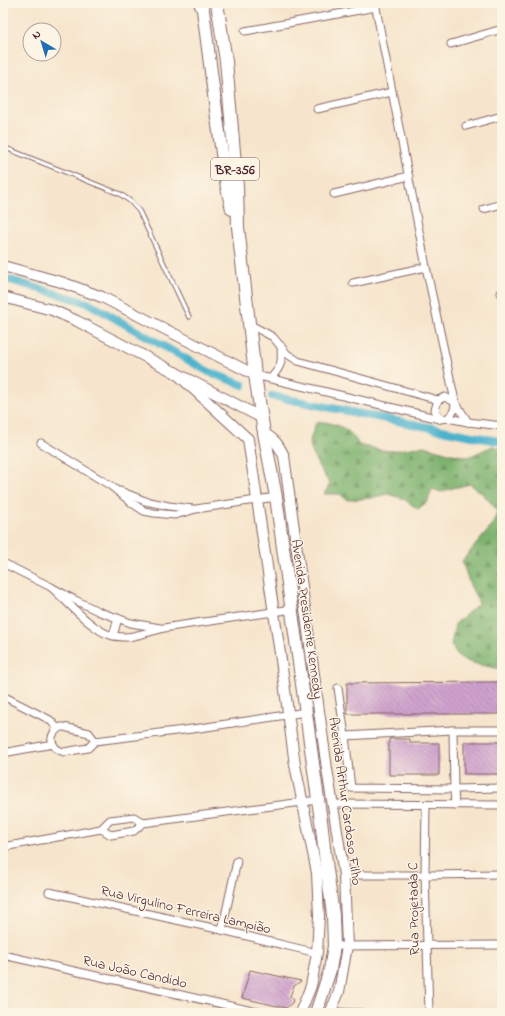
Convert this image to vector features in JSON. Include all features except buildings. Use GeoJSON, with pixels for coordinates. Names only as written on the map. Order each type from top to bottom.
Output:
{"type":"FeatureCollection","features":[{"type":"Feature","properties":{"kind":"main road","name":"Avenida Presidente Kennedy"},"geometry":{"type":"LineString","coordinates":[[200,3],[203,10],[227,188],[238,227]]}},
{"type":"Feature","properties":{"kind":"main road","name":"Avenida Presidente Kennedy"},"geometry":{"type":"LineString","coordinates":[[216,3],[226,61],[238,199],[238,227],[255,375],[276,497],[333,915],[334,946],[330,970],[316,1013]]}},
{"type":"Feature","properties":{"kind":"main road"},"geometry":{"type":"LineString","coordinates":[[3,266],[61,282],[102,297],[255,375]]}},
{"type":"Feature","properties":{"kind":"main road"},"geometry":{"type":"LineString","coordinates":[[3,297],[52,310],[77,321],[262,418]]}},
{"type":"Feature","properties":{"kind":"main road"},"geometry":{"type":"LineString","coordinates":[[175,372],[248,439],[295,765],[317,874],[319,916],[317,953],[311,986],[300,1013]]}},
{"type":"Feature","properties":{"kind":"main road","name":"Avenida Arthur Cardoso Filho"},"geometry":{"type":"LineString","coordinates":[[264,433],[279,445],[284,456],[327,768],[344,874],[347,946],[339,992],[330,1013]]}},
{"type":"Feature","properties":{"kind":"street"},"geometry":{"type":"LineString","coordinates":[[245,31],[375,5],[426,267],[452,384],[455,409],[448,418]]}},
{"type":"Feature","properties":{"kind":"street"},"geometry":{"type":"LineString","coordinates":[[451,44],[502,29]]}},
{"type":"Feature","properties":{"kind":"street"},"geometry":{"type":"LineString","coordinates":[[317,109],[392,92]]}},
{"type":"Feature","properties":{"kind":"street"},"geometry":{"type":"LineString","coordinates":[[466,126],[502,116]]}},
{"type":"Feature","properties":{"kind":"street"},"geometry":{"type":"LineString","coordinates":[[334,194],[409,176]]}},
{"type":"Feature","properties":{"kind":"street"},"geometry":{"type":"LineString","coordinates":[[484,209],[502,204]]}},
{"type":"Feature","properties":{"kind":"street"},"geometry":{"type":"LineString","coordinates":[[353,283],[426,267]]}},
{"type":"Feature","properties":{"kind":"street"},"geometry":{"type":"LineString","coordinates":[[249,324],[273,337],[287,354],[298,362],[438,400],[446,397],[452,384]]}},
{"type":"Feature","properties":{"kind":"street"},"geometry":{"type":"LineString","coordinates":[[270,379],[278,370],[282,360],[280,346]]}},
{"type":"Feature","properties":{"kind":"street"},"geometry":{"type":"LineString","coordinates":[[255,375],[440,419],[448,418],[502,426]]}},
{"type":"Feature","properties":{"kind":"street"},"geometry":{"type":"LineString","coordinates":[[446,397],[455,402],[468,422]]}},
{"type":"Feature","properties":{"kind":"street"},"geometry":{"type":"LineString","coordinates":[[438,400],[435,410],[440,419]]}},
{"type":"Feature","properties":{"kind":"street"},"geometry":{"type":"LineString","coordinates":[[41,443],[111,486],[144,511],[175,515],[196,510],[276,497]]}},
{"type":"Feature","properties":{"kind":"street"},"geometry":{"type":"LineString","coordinates":[[111,486],[145,500],[169,506],[196,510]]}},
{"type":"Feature","properties":{"kind":"street"},"geometry":{"type":"LineString","coordinates":[[3,563],[100,612],[131,622],[162,629]]}},
{"type":"Feature","properties":{"kind":"street"},"geometry":{"type":"LineString","coordinates":[[51,587],[96,628],[109,635],[119,637],[138,636],[162,629],[292,609]]}},
{"type":"Feature","properties":{"kind":"street"},"geometry":{"type":"LineString","coordinates":[[113,636],[118,618]]}},
{"type":"Feature","properties":{"kind":"street"},"geometry":{"type":"LineString","coordinates":[[338,688],[351,788],[502,788]]}},
{"type":"Feature","properties":{"kind":"street"},"geometry":{"type":"LineString","coordinates":[[3,696],[50,720],[58,729]]}},
{"type":"Feature","properties":{"kind":"street"},"geometry":{"type":"LineString","coordinates":[[95,741],[89,733],[64,727],[55,731],[52,737],[53,744],[57,750],[64,752],[88,748],[95,741],[306,712]]}},
{"type":"Feature","properties":{"kind":"street"},"geometry":{"type":"LineString","coordinates":[[345,736],[453,730],[502,730]]}},
{"type":"Feature","properties":{"kind":"street"},"geometry":{"type":"LineString","coordinates":[[453,730],[455,805]]}},
{"type":"Feature","properties":{"kind":"street"},"geometry":{"type":"LineString","coordinates":[[3,752],[53,744]]}},
{"type":"Feature","properties":{"kind":"street"},"geometry":{"type":"LineString","coordinates":[[314,771],[327,768]]}},
{"type":"Feature","properties":{"kind":"street"},"geometry":{"type":"LineString","coordinates":[[101,829],[111,835],[134,831],[143,823],[318,800]]}},
{"type":"Feature","properties":{"kind":"street"},"geometry":{"type":"LineString","coordinates":[[333,804],[502,805]]}},
{"type":"Feature","properties":{"kind":"street","name":"Rua Projetada C"},"geometry":{"type":"LineString","coordinates":[[426,805],[425,875],[429,1013]]}},
{"type":"Feature","properties":{"kind":"street"},"geometry":{"type":"LineString","coordinates":[[3,847],[101,829],[110,820],[134,817],[143,823]]}},
{"type":"Feature","properties":{"kind":"street"},"geometry":{"type":"LineString","coordinates":[[322,828],[336,826]]}},
{"type":"Feature","properties":{"kind":"street"},"geometry":{"type":"LineString","coordinates":[[222,930],[237,861]]}},
{"type":"Feature","properties":{"kind":"street"},"geometry":{"type":"LineString","coordinates":[[344,874],[502,874]]}},
{"type":"Feature","properties":{"kind":"street","name":"Rua Virgulino Ferreira Lampião"},"geometry":{"type":"LineString","coordinates":[[50,892],[222,930],[317,953]]}},
{"type":"Feature","properties":{"kind":"street"},"geometry":{"type":"LineString","coordinates":[[334,946],[502,945]]}},
{"type":"Feature","properties":{"kind":"street","name":"Rua João Candido"},"geometry":{"type":"LineString","coordinates":[[3,955],[262,1013]]}},
{"type":"Feature","properties":{"kind":"street"},"geometry":{"type":"LineString","coordinates":[[330,1013],[362,1013]]}},
{"type":"Feature","properties":{"kind":"lane"},"geometry":{"type":"LineString","coordinates":[[3,147],[120,194],[130,201],[139,211],[189,317]]}},
{"type":"Feature","properties":{"kind":"green space"},"geometry":{"type":"Polygon","coordinates":[[[325,422],[345,429],[353,436],[359,445],[381,450],[392,451],[424,446],[468,457],[493,446],[502,449],[502,669],[466,661],[458,656],[451,645],[455,624],[479,603],[470,585],[462,561],[491,527],[498,511],[484,495],[470,484],[441,492],[432,489],[428,501],[418,509],[402,498],[387,494],[371,498],[347,500],[340,494],[324,494],[330,484],[314,457],[310,446],[310,441],[316,423],[325,422]]]}},
{"type":"Feature","properties":{"kind":"waterway"},"geometry":{"type":"LineString","coordinates":[[3,278],[88,303],[209,372],[243,385]]}},
{"type":"Feature","properties":{"kind":"waterway"},"geometry":{"type":"LineString","coordinates":[[272,396],[502,442]]}}]}
